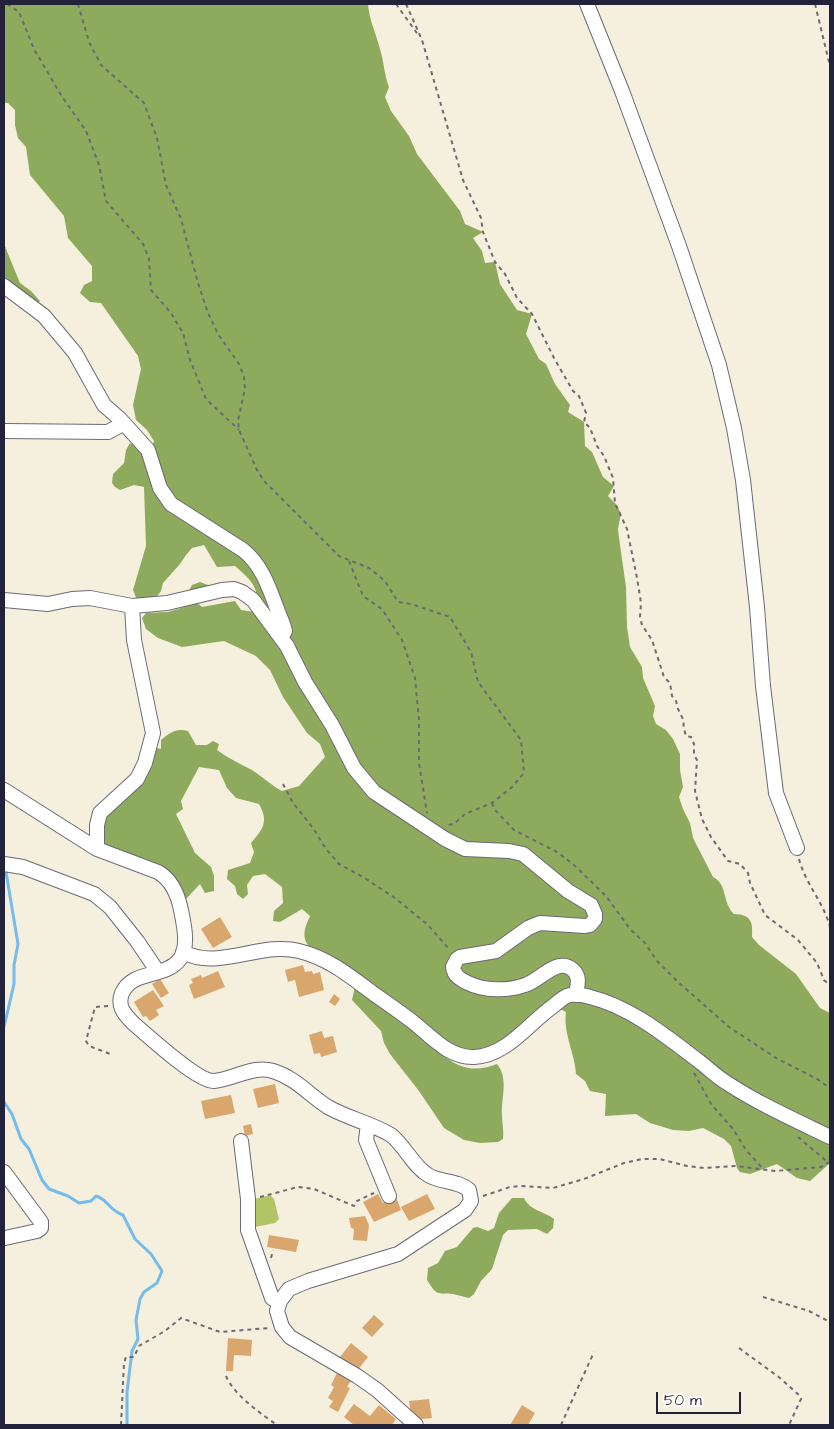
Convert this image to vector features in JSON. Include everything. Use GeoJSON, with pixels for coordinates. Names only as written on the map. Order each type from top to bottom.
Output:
{"type":"FeatureCollection","features":[{"type":"Feature","properties":{"kind":"street"},"geometry":{"type":"LineString","coordinates":[[587,4],[622,91],[679,246],[719,365],[734,428],[743,480],[757,607],[763,686],[776,793],[797,848]]}},
{"type":"Feature","properties":{"kind":"street"},"geometry":{"type":"LineString","coordinates":[[4,286],[44,316],[75,353],[104,404],[148,450],[160,488],[171,504],[243,550],[254,560],[260,568],[283,624],[285,631],[282,638]]}},
{"type":"Feature","properties":{"kind":"street"},"geometry":{"type":"LineString","coordinates":[[4,430],[108,432],[119,426],[120,419]]}},
{"type":"Feature","properties":{"kind":"street"},"geometry":{"type":"LineString","coordinates":[[4,600],[48,604],[72,599],[90,598],[132,606],[167,603],[222,590],[237,590],[253,600],[282,638],[304,682],[332,725],[354,768],[361,778],[382,798],[445,839],[465,849],[518,852],[523,854],[568,891],[591,905],[595,914],[593,922],[585,926],[540,923],[528,928],[496,951],[464,956],[457,959],[453,967],[456,976],[472,985],[501,989],[524,986],[554,967],[565,966],[577,975],[576,995]]}},
{"type":"Feature","properties":{"kind":"street"},"geometry":{"type":"LineString","coordinates":[[97,849],[97,825],[100,814],[137,779],[145,764],[153,733],[134,640],[132,606]]}},
{"type":"Feature","properties":{"kind":"street"},"geometry":{"type":"LineString","coordinates":[[4,790],[97,849],[153,869],[168,880],[176,893],[181,908],[184,952],[174,965],[137,978],[128,984],[121,996],[120,1005],[133,1023],[192,1071],[205,1079],[214,1081],[254,1070],[272,1070],[294,1080],[328,1107],[387,1132],[397,1140],[428,1175],[467,1188],[470,1192],[471,1199],[468,1208],[403,1252],[383,1260],[300,1283],[289,1289],[279,1304],[277,1315],[282,1327],[290,1338],[350,1372],[377,1390],[416,1425]]}},
{"type":"Feature","properties":{"kind":"street"},"geometry":{"type":"LineString","coordinates":[[4,864],[23,867],[94,894],[110,907],[137,941],[158,972]]}},
{"type":"Feature","properties":{"kind":"street"},"geometry":{"type":"LineString","coordinates":[[184,952],[197,958],[217,958],[279,949],[297,950],[316,956],[344,971],[445,1048],[465,1057],[481,1056],[498,1050],[567,996],[576,995],[600,1000],[629,1013],[666,1036],[726,1083],[757,1101],[830,1137]]}},
{"type":"Feature","properties":{"kind":"street"},"geometry":{"type":"LineString","coordinates":[[368,1124],[366,1140],[387,1191]]}},
{"type":"Feature","properties":{"kind":"street"},"geometry":{"type":"LineString","coordinates":[[242,1141],[248,1199],[248,1230],[272,1298],[279,1304]]}},
{"type":"Feature","properties":{"kind":"street"},"geometry":{"type":"LineString","coordinates":[[4,1172],[41,1222],[41,1228],[37,1231],[5,1238]]}},
{"type":"Feature","properties":{"kind":"path"},"geometry":{"type":"LineString","coordinates":[[7,4],[19,12],[34,49],[86,131],[99,165],[106,201],[143,244],[148,259],[151,290],[172,313],[183,333],[190,360],[206,399],[239,430]]}},
{"type":"Feature","properties":{"kind":"path"},"geometry":{"type":"LineString","coordinates":[[78,4],[95,56],[101,65],[144,103],[157,138],[166,185],[181,219],[208,313],[218,334],[239,364],[244,377],[246,388],[238,421],[239,430],[257,470],[264,481],[339,556],[349,560],[369,568],[385,581],[398,602],[411,604],[450,618],[470,652],[478,682],[521,740],[524,774],[512,787],[492,803],[465,814],[454,824],[436,826],[430,829],[419,763],[419,720],[415,678],[402,640],[382,609],[363,596],[349,560]]}},
{"type":"Feature","properties":{"kind":"path"},"geometry":{"type":"LineString","coordinates":[[396,4],[422,40]]}},
{"type":"Feature","properties":{"kind":"path"},"geometry":{"type":"LineString","coordinates":[[406,4],[422,40],[463,180],[481,218],[483,232],[495,262],[517,298],[532,314],[573,391],[579,396],[586,413],[584,422],[590,428],[613,478],[615,503],[627,529],[637,578],[642,625],[652,640],[664,677],[670,683],[672,696],[684,719],[686,736],[691,737],[694,744],[694,755],[697,760],[695,791],[702,819],[719,850],[728,861],[740,864],[748,873],[750,883],[765,915],[798,940],[817,963],[824,980],[830,984]]}},
{"type":"Feature","properties":{"kind":"path"},"geometry":{"type":"LineString","coordinates":[[815,4],[830,66]]}},
{"type":"Feature","properties":{"kind":"path"},"geometry":{"type":"LineString","coordinates":[[282,784],[293,803],[314,828],[326,850],[339,864],[395,898],[428,925],[443,940],[457,959]]}},
{"type":"Feature","properties":{"kind":"path"},"geometry":{"type":"LineString","coordinates":[[492,803],[495,810],[514,830],[557,852],[573,864],[606,896],[657,961],[729,1027],[776,1058],[817,1079],[830,1088]]}},
{"type":"Feature","properties":{"kind":"path"},"geometry":{"type":"LineString","coordinates":[[797,848],[801,864],[827,915],[830,927]]}},
{"type":"Feature","properties":{"kind":"path"},"geometry":{"type":"LineString","coordinates":[[113,1055],[89,1046],[86,1040],[95,1007],[120,1005]]}},
{"type":"Feature","properties":{"kind":"path"},"geometry":{"type":"LineString","coordinates":[[694,1074],[710,1104],[733,1129],[746,1150],[765,1170]]}},
{"type":"Feature","properties":{"kind":"path"},"geometry":{"type":"LineString","coordinates":[[471,1199],[510,1187],[553,1188],[624,1163],[642,1159],[660,1159],[704,1168],[743,1167],[780,1171],[820,1167],[828,1162],[830,1164]]}},
{"type":"Feature","properties":{"kind":"path"},"geometry":{"type":"LineString","coordinates":[[248,1199],[298,1187],[314,1189],[354,1206],[357,1201],[387,1191]]}},
{"type":"Feature","properties":{"kind":"path"},"geometry":{"type":"LineString","coordinates":[[763,1296],[809,1312],[830,1322]]}},
{"type":"Feature","properties":{"kind":"path"},"geometry":{"type":"LineString","coordinates":[[121,1425],[124,1363],[126,1357],[133,1358],[139,1346],[165,1331],[181,1318],[220,1332],[282,1327]]}},
{"type":"Feature","properties":{"kind":"path"},"geometry":{"type":"LineString","coordinates":[[739,1348],[780,1378],[800,1396],[801,1399],[789,1425]]}},
{"type":"Feature","properties":{"kind":"path"},"geometry":{"type":"LineString","coordinates":[[561,1425],[594,1352]]}},
{"type":"Feature","properties":{"kind":"path"},"geometry":{"type":"LineString","coordinates":[[226,1376],[229,1383],[248,1403],[277,1425]]}},
{"type":"Feature","properties":{"kind":"green space"},"geometry":{"type":"Polygon","coordinates":[[[4,4],[368,4],[389,87],[385,97],[391,111],[409,136],[417,154],[460,211],[465,224],[483,232],[473,238],[482,251],[485,263],[495,262],[500,284],[517,310],[532,314],[526,334],[539,359],[546,364],[555,384],[570,405],[568,412],[584,422],[585,446],[592,452],[603,477],[614,486],[608,496],[621,513],[618,529],[626,587],[627,627],[630,647],[642,667],[643,678],[655,706],[653,716],[656,724],[666,730],[673,739],[680,754],[683,787],[679,797],[690,823],[693,838],[713,877],[720,883],[731,911],[750,920],[752,937],[759,945],[796,974],[820,1008],[830,1013],[830,1163],[810,1181],[797,1178],[777,1164],[750,1174],[740,1172],[737,1168],[731,1146],[724,1139],[703,1128],[689,1131],[673,1130],[650,1123],[636,1114],[605,1116],[606,1094],[590,1091],[585,1081],[576,1074],[566,1028],[566,1012],[550,1004],[508,1040],[477,1053],[447,1053],[443,1055],[462,1067],[475,1069],[497,1064],[501,1070],[504,1082],[502,1108],[503,1139],[498,1142],[480,1143],[464,1140],[444,1128],[419,1091],[390,1054],[384,1043],[381,1031],[352,1000],[356,982],[327,962],[312,950],[308,944],[305,939],[305,933],[310,916],[302,909],[280,922],[273,921],[274,911],[283,903],[282,887],[265,874],[253,876],[247,885],[248,894],[243,899],[237,894],[235,886],[227,879],[228,870],[250,863],[254,852],[251,843],[259,834],[264,816],[259,804],[236,798],[227,788],[219,770],[199,767],[181,801],[183,809],[176,814],[195,853],[211,867],[214,876],[214,891],[205,893],[200,884],[185,900],[180,888],[100,846],[102,821],[153,747],[161,749],[161,740],[174,731],[188,731],[196,745],[207,745],[213,741],[219,744],[217,750],[252,770],[282,791],[299,786],[325,757],[320,744],[307,733],[283,697],[270,670],[256,656],[224,641],[182,647],[158,638],[146,629],[142,618],[146,613],[168,612],[184,607],[186,596],[192,585],[200,582],[208,585],[206,593],[196,602],[202,607],[235,601],[241,610],[255,612],[257,604],[256,591],[246,576],[235,566],[217,567],[204,545],[192,548],[163,583],[161,591],[155,599],[137,600],[133,590],[146,546],[144,487],[134,485],[120,490],[112,483],[113,474],[124,463],[126,450],[130,443],[149,454],[154,441],[147,430],[136,420],[133,405],[141,369],[138,356],[101,303],[90,302],[80,293],[84,285],[92,281],[92,266],[68,238],[64,216],[30,175],[26,147],[18,138],[15,125],[15,110],[8,103],[4,103],[4,4]]]}},
{"type":"Feature","properties":{"kind":"green space"},"geometry":{"type":"Polygon","coordinates":[[[4,244],[20,283],[40,301],[35,306],[4,282],[4,244]]]}},
{"type":"Feature","properties":{"kind":"green space"},"geometry":{"type":"Polygon","coordinates":[[[270,1195],[274,1199],[279,1219],[275,1223],[255,1227],[251,1200],[270,1195]]]}},
{"type":"Feature","properties":{"kind":"green space"},"geometry":{"type":"Polygon","coordinates":[[[512,1198],[524,1198],[530,1206],[550,1216],[554,1219],[553,1228],[547,1234],[537,1229],[508,1230],[503,1235],[492,1269],[469,1298],[435,1291],[427,1280],[428,1268],[438,1263],[445,1251],[457,1247],[473,1228],[477,1227],[488,1231],[494,1228],[499,1213],[512,1198]]]}},
{"type":"Feature","properties":{"kind":"building"},"geometry":{"type":"Polygon","coordinates":[[[220,917],[232,937],[213,948],[201,929],[220,917]]]}},
{"type":"Feature","properties":{"kind":"building"},"geometry":{"type":"Polygon","coordinates":[[[303,965],[305,972],[312,971],[313,974],[320,972],[324,990],[299,997],[295,980],[288,982],[285,970],[303,965]]]}},
{"type":"Feature","properties":{"kind":"building"},"geometry":{"type":"Polygon","coordinates":[[[218,971],[225,987],[194,999],[189,985],[193,983],[191,979],[201,975],[202,978],[218,971]]]}},
{"type":"Feature","properties":{"kind":"building"},"geometry":{"type":"Polygon","coordinates":[[[160,979],[169,993],[161,998],[152,984],[160,979]]]}},
{"type":"Feature","properties":{"kind":"building"},"geometry":{"type":"Polygon","coordinates":[[[153,990],[164,1006],[156,1010],[159,1015],[150,1021],[146,1016],[143,1017],[134,1002],[153,990]]]}},
{"type":"Feature","properties":{"kind":"building"},"geometry":{"type":"Polygon","coordinates":[[[334,994],[340,999],[335,1006],[329,1002],[334,994]]]}},
{"type":"Feature","properties":{"kind":"building"},"geometry":{"type":"Polygon","coordinates":[[[322,1031],[324,1038],[333,1036],[337,1052],[321,1057],[320,1053],[314,1054],[309,1035],[322,1031]]]}},
{"type":"Feature","properties":{"kind":"building"},"geometry":{"type":"Polygon","coordinates":[[[275,1084],[279,1103],[258,1108],[253,1089],[275,1084]]]}},
{"type":"Feature","properties":{"kind":"building"},"geometry":{"type":"Polygon","coordinates":[[[231,1095],[235,1113],[205,1119],[201,1101],[231,1095]]]}},
{"type":"Feature","properties":{"kind":"building"},"geometry":{"type":"Polygon","coordinates":[[[251,1124],[253,1134],[245,1136],[243,1126],[251,1124]]]}},
{"type":"Feature","properties":{"kind":"building"},"geometry":{"type":"Polygon","coordinates":[[[378,1194],[383,1203],[396,1197],[401,1210],[374,1222],[363,1202],[378,1194]]]}},
{"type":"Feature","properties":{"kind":"building"},"geometry":{"type":"Polygon","coordinates":[[[427,1194],[435,1209],[409,1221],[401,1207],[427,1194]]]}},
{"type":"Feature","properties":{"kind":"building"},"geometry":{"type":"Polygon","coordinates":[[[365,1216],[369,1225],[367,1241],[353,1240],[354,1229],[351,1228],[349,1218],[365,1216]]]}},
{"type":"Feature","properties":{"kind":"building"},"geometry":{"type":"Polygon","coordinates":[[[269,1235],[299,1240],[296,1252],[267,1247],[269,1235]]]}},
{"type":"Feature","properties":{"kind":"building"},"geometry":{"type":"Polygon","coordinates":[[[374,1315],[384,1324],[372,1337],[362,1328],[374,1315]]]}},
{"type":"Feature","properties":{"kind":"building"},"geometry":{"type":"Polygon","coordinates":[[[228,1338],[252,1340],[251,1356],[234,1355],[233,1371],[226,1371],[228,1338]]]}},
{"type":"Feature","properties":{"kind":"building"},"geometry":{"type":"Polygon","coordinates":[[[351,1343],[368,1357],[357,1371],[340,1357],[351,1343]]]}},
{"type":"Feature","properties":{"kind":"building"},"geometry":{"type":"Polygon","coordinates":[[[338,1371],[352,1379],[347,1387],[350,1388],[338,1412],[329,1407],[333,1401],[328,1398],[334,1387],[331,1385],[338,1371]]]}},
{"type":"Feature","properties":{"kind":"building"},"geometry":{"type":"Polygon","coordinates":[[[429,1399],[432,1418],[412,1420],[409,1401],[429,1399]]]}},
{"type":"Feature","properties":{"kind":"building"},"geometry":{"type":"Polygon","coordinates":[[[354,1404],[370,1416],[379,1405],[396,1419],[392,1425],[354,1425],[344,1417],[354,1404]]]}},
{"type":"Feature","properties":{"kind":"building"},"geometry":{"type":"Polygon","coordinates":[[[522,1405],[535,1413],[528,1425],[510,1425],[522,1405]]]}},
{"type":"Feature","properties":{"kind":"waterway"},"geometry":{"type":"LineString","coordinates":[[4,871],[6,872],[18,944],[14,965],[14,984],[4,1027]]}},
{"type":"Feature","properties":{"kind":"waterway"},"geometry":{"type":"LineString","coordinates":[[4,1102],[12,1114],[21,1139],[29,1149],[42,1180],[49,1189],[68,1196],[79,1203],[91,1201],[96,1196],[104,1200],[114,1210],[123,1215],[135,1239],[151,1254],[162,1271],[157,1283],[144,1292],[140,1299],[136,1320],[138,1339],[132,1351],[127,1392],[127,1425]]}}]}
